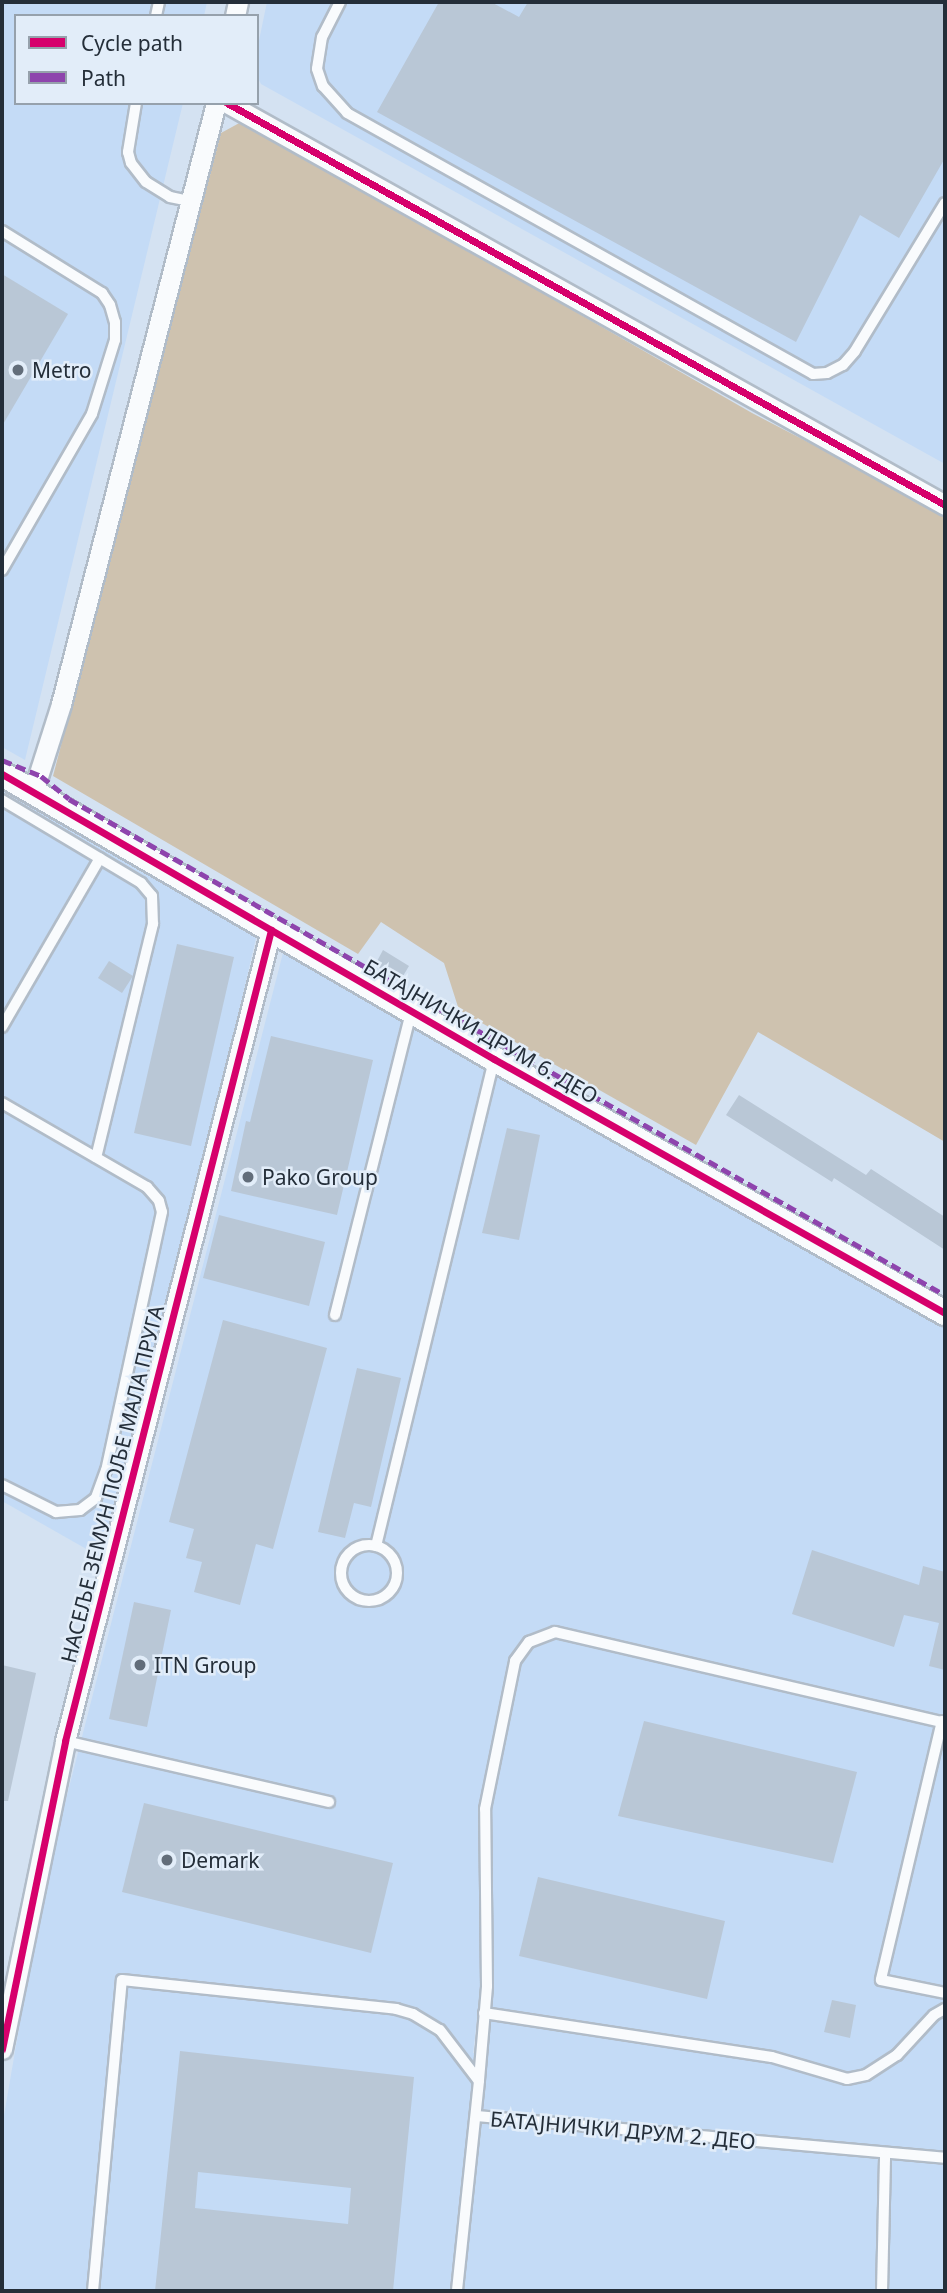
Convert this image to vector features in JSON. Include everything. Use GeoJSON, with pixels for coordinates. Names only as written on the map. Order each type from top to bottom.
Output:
{"type":"FeatureCollection","features":[{"type":"Feature","properties":{"kind":"street"},"geometry":{"type":"LineString","coordinates":[[33,792],[64,691],[215,105]]}},
{"type":"Feature","properties":{"kind":"street"},"geometry":{"type":"LineString","coordinates":[[231,105],[945,505]]}},
{"type":"Feature","properties":{"kind":"street","name":"БАТАЈНИЧКИ ДРУМ 6. ДЕО"},"geometry":{"type":"LineString","coordinates":[[2,774],[411,1012],[945,1313]]}},
{"type":"Feature","properties":{"kind":"street","name":"НАСЕЉЕ ЗЕМУН ПОЉЕ МАЛА ПРУГА"},"geometry":{"type":"LineString","coordinates":[[2,2049],[65,1741],[271,930]]}},
{"type":"Feature","properties":{"kind":"lane"},"geometry":{"type":"LineString","coordinates":[[338,2],[323,37],[317,69],[323,86],[347,113],[813,374],[827,373],[844,365],[855,351],[945,202]]}},
{"type":"Feature","properties":{"kind":"lane"},"geometry":{"type":"LineString","coordinates":[[136,105],[128,152],[137,174],[170,197],[189,201]]}},
{"type":"Feature","properties":{"kind":"lane"},"geometry":{"type":"LineString","coordinates":[[2,231],[102,293],[116,322],[115,340],[92,414],[2,570]]}},
{"type":"Feature","properties":{"kind":"lane"},"geometry":{"type":"LineString","coordinates":[[2,800],[141,883],[152,896],[155,909],[96,1157]]}},
{"type":"Feature","properties":{"kind":"lane"},"geometry":{"type":"LineString","coordinates":[[2,1027],[100,858]]}},
{"type":"Feature","properties":{"kind":"lane"},"geometry":{"type":"LineString","coordinates":[[335,1315],[411,1012]]}},
{"type":"Feature","properties":{"kind":"lane"},"geometry":{"type":"LineString","coordinates":[[376,1546],[494,1059]]}},
{"type":"Feature","properties":{"kind":"lane"},"geometry":{"type":"LineString","coordinates":[[2,1103],[147,1187],[154,1193],[162,1212],[106,1470],[96,1497],[80,1510],[68,1513],[46,1509],[2,1485]]}},
{"type":"Feature","properties":{"kind":"lane"},"geometry":{"type":"LineString","coordinates":[[376,1546],[391,1557],[396,1575],[389,1592],[373,1601],[363,1601],[348,1592],[341,1576],[341,1567],[345,1558],[358,1547],[376,1546]]}},
{"type":"Feature","properties":{"kind":"lane"},"geometry":{"type":"LineString","coordinates":[[476,2116],[487,1986],[485,1809],[515,1661],[529,1642],[555,1632],[943,1722],[881,1980],[945,1993]]}},
{"type":"Feature","properties":{"kind":"lane"},"geometry":{"type":"LineString","coordinates":[[65,1741],[329,1802]]}},
{"type":"Feature","properties":{"kind":"lane"},"geometry":{"type":"LineString","coordinates":[[93,2291],[122,1980],[396,2009],[413,2014],[440,2030],[479,2081]]}},
{"type":"Feature","properties":{"kind":"lane"},"geometry":{"type":"LineString","coordinates":[[484,2013],[772,2057],[847,2079],[866,2075],[897,2055],[934,2015],[945,2009]]}},
{"type":"Feature","properties":{"kind":"lane","name":"БАТАЈНИЧКИ ДРУМ 2. ДЕО"},"geometry":{"type":"LineString","coordinates":[[457,2291],[476,2116],[885,2155],[945,2158]]}},
{"type":"Feature","properties":{"kind":"lane"},"geometry":{"type":"LineString","coordinates":[[882,2291],[885,2155]]}},
{"type":"Feature","properties":{"kind":"shaded area"},"geometry":{"type":"Polygon","coordinates":[[[2,2],[207,2],[204,14],[14,14],[14,105],[183,105],[25,760],[2,747],[2,2]]]}},
{"type":"Feature","properties":{"kind":"shaded area"},"geometry":{"type":"Polygon","coordinates":[[[267,2],[945,2],[945,464],[261,84],[259,40],[267,2]]]}},
{"type":"Feature","properties":{"kind":"shaded area"},"geometry":{"type":"Polygon","coordinates":[[[243,121],[752,413],[945,513],[945,1142],[758,1032],[696,1145],[459,1010],[444,963],[381,922],[358,954],[53,776],[221,133],[243,121]]]}},
{"type":"Feature","properties":{"kind":"shaded area"},"geometry":{"type":"Polygon","coordinates":[[[2,789],[256,938],[111,1563],[2,1501],[2,789]]]}},
{"type":"Feature","properties":{"kind":"shaded area"},"geometry":{"type":"Polygon","coordinates":[[[284,949],[945,1321],[945,2291],[2,2291],[2,2127],[43,1889],[284,949]],[[481,1985],[473,2053],[480,2054],[487,1986],[481,1985]]]}},
{"type":"Feature","properties":{"kind":"building"},"geometry":{"type":"Polygon","coordinates":[[[439,2],[491,2],[519,17],[528,2],[945,2],[945,158],[899,238],[860,215],[796,342],[377,112],[439,2]]]}},
{"type":"Feature","properties":{"kind":"building","name":"Metro"},"geometry":{"type":"Polygon","coordinates":[[[2,274],[68,314],[2,426],[2,274]]]}},
{"type":"Feature","properties":{"kind":"building"},"geometry":{"type":"Polygon","coordinates":[[[177,944],[234,957],[191,1146],[134,1133],[177,944]]]}},
{"type":"Feature","properties":{"kind":"building"},"geometry":{"type":"Polygon","coordinates":[[[383,950],[409,966],[400,981],[375,965],[383,950]]]}},
{"type":"Feature","properties":{"kind":"building"},"geometry":{"type":"Polygon","coordinates":[[[109,961],[133,976],[122,993],[98,978],[109,961]]]}},
{"type":"Feature","properties":{"kind":"building"},"geometry":{"type":"Polygon","coordinates":[[[271,1036],[373,1060],[337,1215],[231,1191],[246,1121],[250,1122],[271,1036]]]}},
{"type":"Feature","properties":{"kind":"building"},"geometry":{"type":"Polygon","coordinates":[[[739,1095],[866,1175],[871,1169],[945,1217],[945,1250],[834,1178],[832,1182],[726,1115],[739,1095]]]}},
{"type":"Feature","properties":{"kind":"building"},"geometry":{"type":"Polygon","coordinates":[[[507,1128],[540,1135],[519,1240],[482,1233],[507,1128]]]}},
{"type":"Feature","properties":{"kind":"building"},"geometry":{"type":"Polygon","coordinates":[[[219,1215],[325,1242],[309,1306],[203,1278],[219,1215]]]}},
{"type":"Feature","properties":{"kind":"building"},"geometry":{"type":"Polygon","coordinates":[[[223,1320],[327,1348],[273,1549],[256,1544],[240,1605],[194,1592],[202,1562],[186,1558],[194,1529],[169,1522],[223,1320]]]}},
{"type":"Feature","properties":{"kind":"building"},"geometry":{"type":"Polygon","coordinates":[[[357,1368],[401,1378],[371,1507],[354,1503],[345,1538],[318,1532],[357,1368]]]}},
{"type":"Feature","properties":{"kind":"building"},"geometry":{"type":"Polygon","coordinates":[[[812,1550],[919,1585],[923,1566],[945,1572],[945,1670],[929,1666],[939,1623],[904,1615],[894,1647],[792,1614],[812,1550]]]}},
{"type":"Feature","properties":{"kind":"building","name":"ITN Group"},"geometry":{"type":"Polygon","coordinates":[[[134,1602],[171,1610],[147,1727],[109,1719],[134,1602]]]}},
{"type":"Feature","properties":{"kind":"building"},"geometry":{"type":"Polygon","coordinates":[[[2,1665],[36,1673],[8,1801],[2,1801],[2,1665]]]}},
{"type":"Feature","properties":{"kind":"building"},"geometry":{"type":"Polygon","coordinates":[[[644,1721],[857,1772],[833,1863],[618,1816],[644,1721]]]}},
{"type":"Feature","properties":{"kind":"building"},"geometry":{"type":"Polygon","coordinates":[[[144,1803],[393,1863],[371,1953],[122,1892],[144,1803]]]}},
{"type":"Feature","properties":{"kind":"building"},"geometry":{"type":"Polygon","coordinates":[[[538,1877],[725,1921],[707,1999],[519,1956],[538,1877]]]}},
{"type":"Feature","properties":{"kind":"building"},"geometry":{"type":"Polygon","coordinates":[[[832,2000],[856,2005],[850,2038],[824,2032],[832,2000]]]}},
{"type":"Feature","properties":{"kind":"building"},"geometry":{"type":"Polygon","coordinates":[[[180,2051],[414,2077],[393,2291],[155,2291],[180,2051]],[[198,2172],[195,2208],[348,2224],[351,2188],[198,2172]]]}},
{"type":"Feature","properties":{"kind":"marked path"},"geometry":{"type":"LineString","coordinates":[[2,760],[41,776],[69,799],[945,1295]]}},
{"type":"Feature","properties":{"kind":"cycle path"},"geometry":{"type":"LineString","coordinates":[[231,105],[945,505]]}},
{"type":"Feature","properties":{"kind":"cycle path"},"geometry":{"type":"LineString","coordinates":[[2,774],[494,1059],[945,1313]]}},
{"type":"Feature","properties":{"kind":"cycle path"},"geometry":{"type":"LineString","coordinates":[[2,2049],[65,1741],[271,930]]}},
{"type":"Feature","properties":{"kind":"place","name":"Metro"},"geometry":{"type":"Point","coordinates":[18,370]}},
{"type":"Feature","properties":{"kind":"place","name":"Pako Group"},"geometry":{"type":"Point","coordinates":[248,1177]}},
{"type":"Feature","properties":{"kind":"place","name":"ITN Group"},"geometry":{"type":"Point","coordinates":[140,1665]}},
{"type":"Feature","properties":{"kind":"place","name":"Demark"},"geometry":{"type":"Point","coordinates":[167,1860]}}]}
